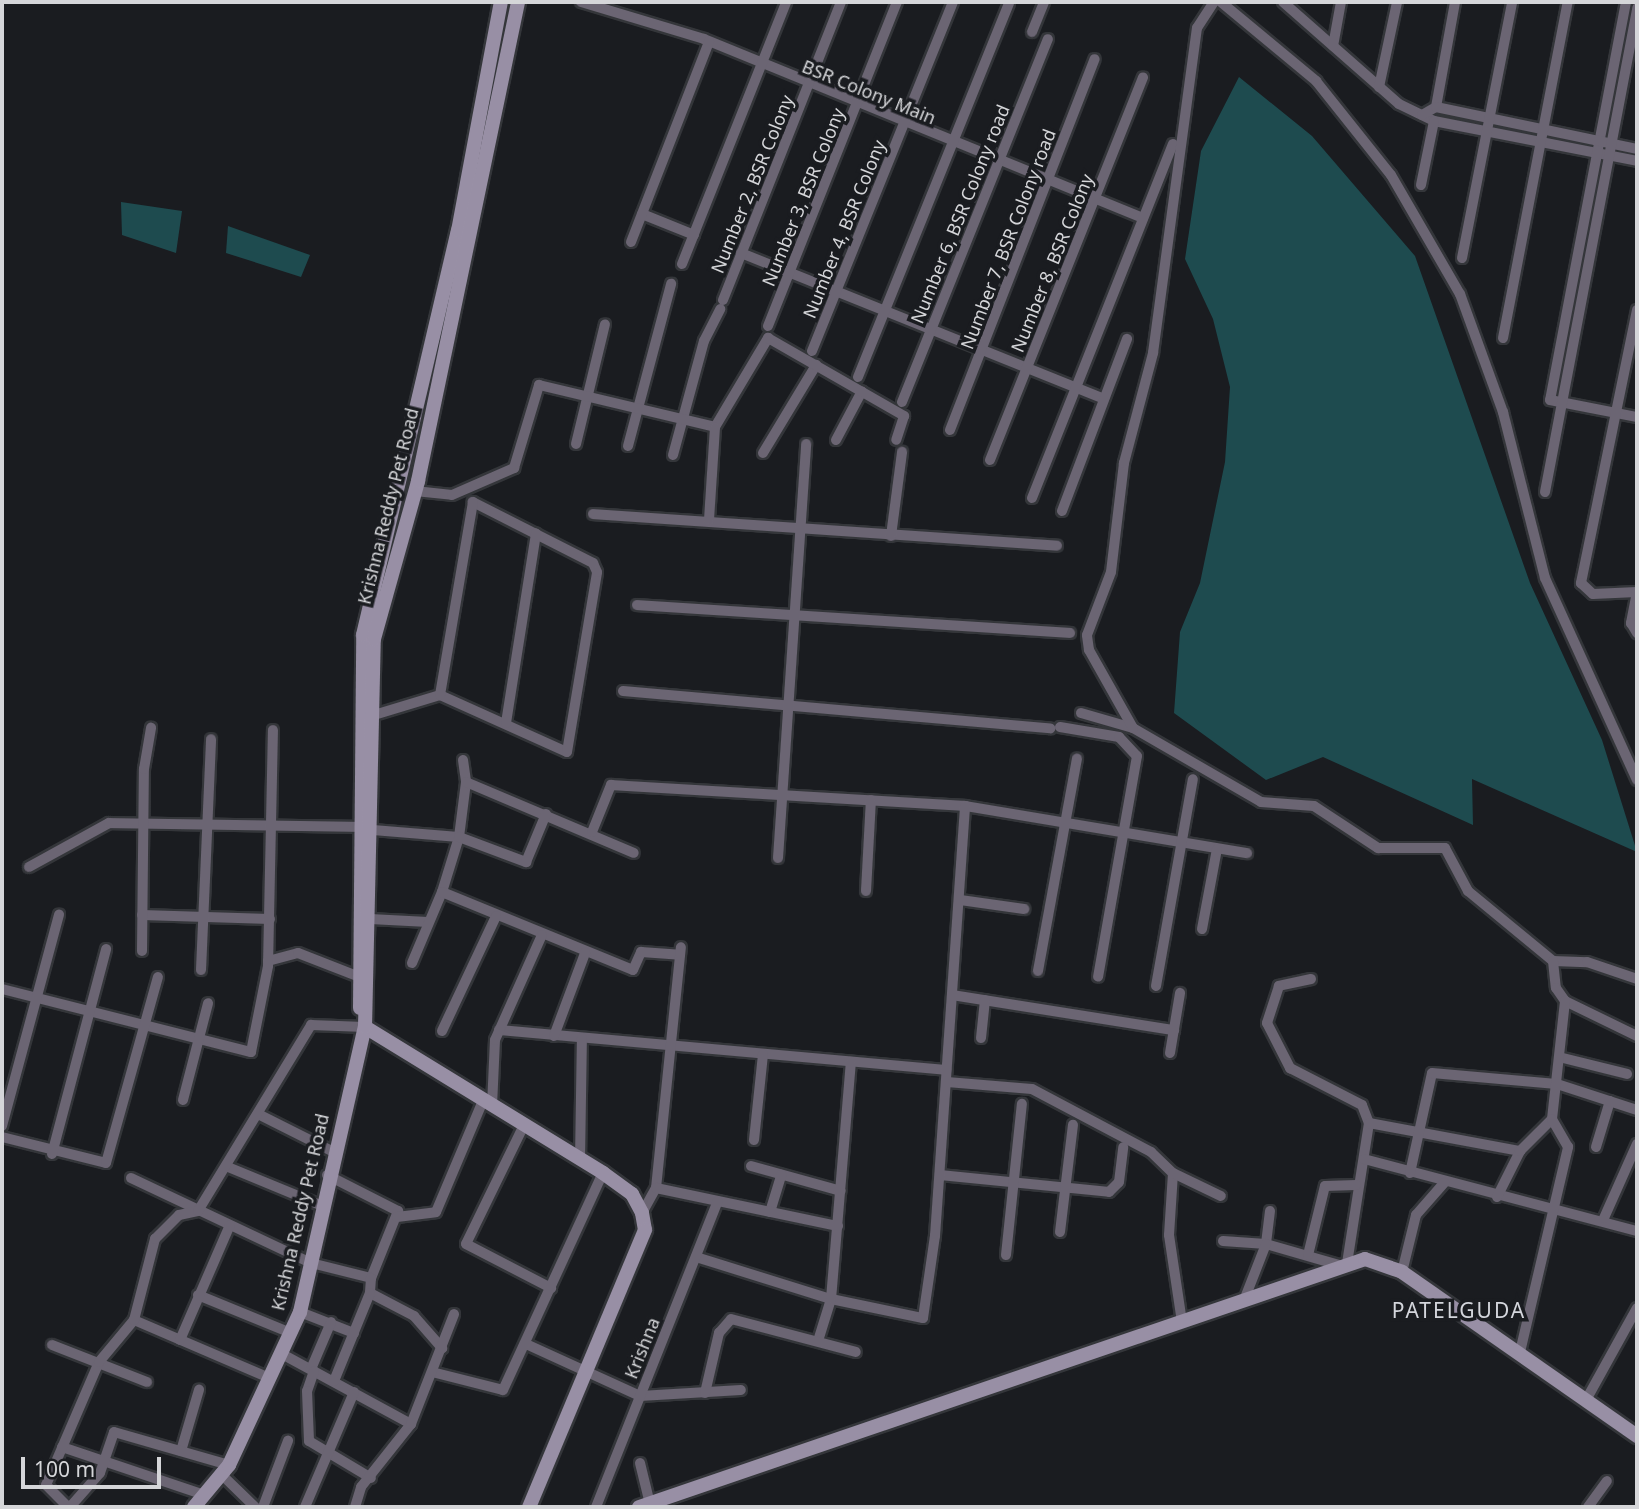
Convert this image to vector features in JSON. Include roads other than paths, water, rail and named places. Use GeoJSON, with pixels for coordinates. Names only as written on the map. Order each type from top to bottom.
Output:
{"type":"FeatureCollection","features":[{"type":"Feature","properties":{"kind":"main road","name":"Krishna Reddy Pet Road"},"geometry":{"type":"LineString","coordinates":[[194,1507],[225,1469],[300,1312],[331,1152],[365,1027],[370,919],[363,635],[455,244],[501,2]]}},
{"type":"Feature","properties":{"kind":"main road","name":"Krishna Reddy Pet Road"},"geometry":{"type":"LineString","coordinates":[[365,1027],[357,976],[374,715],[374,639],[415,491],[518,2]]}},
{"type":"Feature","properties":{"kind":"main road"},"geometry":{"type":"LineString","coordinates":[[365,1027],[603,1173],[632,1194],[642,1213],[645,1230],[528,1507]]}},
{"type":"Feature","properties":{"kind":"main road"},"geometry":{"type":"LineString","coordinates":[[644,1506],[1245,1298],[1345,1265],[1379,1261],[1402,1272],[1520,1352],[1637,1436]]}},
{"type":"Feature","properties":{"kind":"street","name":"BSR Colony Main"},"geometry":{"type":"LineString","coordinates":[[581,2],[709,42],[760,66],[1143,218]]}},
{"type":"Feature","properties":{"kind":"street"},"geometry":{"type":"LineString","coordinates":[[682,264],[786,2]]}},
{"type":"Feature","properties":{"kind":"street","name":"Number 2, BSR Colony"},"geometry":{"type":"LineString","coordinates":[[673,455],[681,419],[721,305],[841,2]]}},
{"type":"Feature","properties":{"kind":"street","name":"Number 3, BSR Colony"},"geometry":{"type":"LineString","coordinates":[[768,326],[897,2]]}},
{"type":"Feature","properties":{"kind":"street","name":"Number 4, BSR Colony"},"geometry":{"type":"LineString","coordinates":[[812,351],[953,2]]}},
{"type":"Feature","properties":{"kind":"street"},"geometry":{"type":"LineString","coordinates":[[858,377],[1009,2]]}},
{"type":"Feature","properties":{"kind":"street"},"geometry":{"type":"LineString","coordinates":[[1032,32],[1044,2]]}},
{"type":"Feature","properties":{"kind":"street"},"geometry":{"type":"LineString","coordinates":[[1133,728],[1089,650],[1087,635],[1111,572],[1125,463],[1153,353],[1197,29],[1214,2]]}},
{"type":"Feature","properties":{"kind":"street"},"geometry":{"type":"LineString","coordinates":[[1221,2],[1316,81],[1391,175],[1460,294],[1503,412],[1545,578],[1637,780]]}},
{"type":"Feature","properties":{"kind":"street"},"geometry":{"type":"LineString","coordinates":[[1283,2],[1379,87],[1434,121],[1637,161]]}},
{"type":"Feature","properties":{"kind":"street"},"geometry":{"type":"LineString","coordinates":[[1333,46],[1341,2]]}},
{"type":"Feature","properties":{"kind":"street"},"geometry":{"type":"LineString","coordinates":[[1379,87],[1397,2]]}},
{"type":"Feature","properties":{"kind":"street"},"geometry":{"type":"LineString","coordinates":[[1436,107],[1455,2]]}},
{"type":"Feature","properties":{"kind":"street"},"geometry":{"type":"LineString","coordinates":[[1462,258],[1512,2]]}},
{"type":"Feature","properties":{"kind":"street"},"geometry":{"type":"LineString","coordinates":[[1503,338],[1568,2]]}},
{"type":"Feature","properties":{"kind":"street"},"geometry":{"type":"LineString","coordinates":[[1626,2],[1550,400],[1637,417]]}},
{"type":"Feature","properties":{"kind":"street"},"geometry":{"type":"LineString","coordinates":[[1545,492],[1559,402],[1637,8]]}},
{"type":"Feature","properties":{"kind":"street","name":"Number 6, BSR Colony road"},"geometry":{"type":"LineString","coordinates":[[902,401],[1048,39]]}},
{"type":"Feature","properties":{"kind":"street"},"geometry":{"type":"LineString","coordinates":[[631,242],[709,42]]}},
{"type":"Feature","properties":{"kind":"street","name":"Number 7, BSR Colony road"},"geometry":{"type":"LineString","coordinates":[[950,430],[1095,59]]}},
{"type":"Feature","properties":{"kind":"street","name":"Number 8, BSR Colony"},"geometry":{"type":"LineString","coordinates":[[990,460],[1143,78]]}},
{"type":"Feature","properties":{"kind":"street"},"geometry":{"type":"LineString","coordinates":[[1422,115],[1436,107],[1637,149]]}},
{"type":"Feature","properties":{"kind":"street"},"geometry":{"type":"LineString","coordinates":[[1421,185],[1434,121]]}},
{"type":"Feature","properties":{"kind":"street"},"geometry":{"type":"LineString","coordinates":[[1032,498],[1173,144]]}},
{"type":"Feature","properties":{"kind":"street"},"geometry":{"type":"LineString","coordinates":[[642,214],[694,235]]}},
{"type":"Feature","properties":{"kind":"street"},"geometry":{"type":"LineString","coordinates":[[741,253],[930,332],[1104,399]]}},
{"type":"Feature","properties":{"kind":"street"},"geometry":{"type":"LineString","coordinates":[[628,446],[671,284]]}},
{"type":"Feature","properties":{"kind":"street"},"geometry":{"type":"LineString","coordinates":[[1637,310],[1619,413],[1581,583],[1593,594],[1637,592],[1631,623],[1637,634]]}},
{"type":"Feature","properties":{"kind":"street"},"geometry":{"type":"LineString","coordinates":[[576,444],[605,324]]}},
{"type":"Feature","properties":{"kind":"street"},"geometry":{"type":"LineString","coordinates":[[1062,511],[1127,339]]}},
{"type":"Feature","properties":{"kind":"street"},"geometry":{"type":"LineString","coordinates":[[709,520],[715,427],[765,340],[816,365],[904,416],[896,440]]}},
{"type":"Feature","properties":{"kind":"street"},"geometry":{"type":"LineString","coordinates":[[763,453],[816,365]]}},
{"type":"Feature","properties":{"kind":"street"},"geometry":{"type":"LineString","coordinates":[[415,491],[452,495],[514,468],[539,385],[715,427]]}},
{"type":"Feature","properties":{"kind":"street"},"geometry":{"type":"LineString","coordinates":[[836,440],[862,391]]}},
{"type":"Feature","properties":{"kind":"street"},"geometry":{"type":"LineString","coordinates":[[778,858],[779,793],[806,444]]}},
{"type":"Feature","properties":{"kind":"street"},"geometry":{"type":"LineString","coordinates":[[891,536],[902,452]]}},
{"type":"Feature","properties":{"kind":"street"},"geometry":{"type":"LineString","coordinates":[[374,715],[440,695],[506,723],[560,751],[571,747],[597,572],[593,563],[478,502],[470,506],[440,695]]}},
{"type":"Feature","properties":{"kind":"street"},"geometry":{"type":"LineString","coordinates":[[593,513],[1057,546]]}},
{"type":"Feature","properties":{"kind":"street"},"geometry":{"type":"LineString","coordinates":[[506,723],[536,533]]}},
{"type":"Feature","properties":{"kind":"street"},"geometry":{"type":"LineString","coordinates":[[637,605],[793,618],[1070,633]]}},
{"type":"Feature","properties":{"kind":"street"},"geometry":{"type":"LineString","coordinates":[[622,691],[787,709],[1055,727],[1134,746],[1098,977]]}},
{"type":"Feature","properties":{"kind":"street"},"geometry":{"type":"LineString","coordinates":[[1081,713],[1133,728],[1261,802],[1314,806],[1378,848],[1445,848],[1468,891],[1553,961],[1587,962],[1637,979]]}},
{"type":"Feature","properties":{"kind":"street"},"geometry":{"type":"LineString","coordinates":[[142,951],[144,823],[151,728]]}},
{"type":"Feature","properties":{"kind":"street"},"geometry":{"type":"LineString","coordinates":[[2,989],[145,1029],[251,1052],[268,961],[274,730]]}},
{"type":"Feature","properties":{"kind":"street"},"geometry":{"type":"LineString","coordinates":[[201,970],[211,739]]}},
{"type":"Feature","properties":{"kind":"street"},"geometry":{"type":"LineString","coordinates":[[1038,971],[1077,759]]}},
{"type":"Feature","properties":{"kind":"street"},"geometry":{"type":"LineString","coordinates":[[411,963],[442,892],[458,838],[467,782],[463,760]]}},
{"type":"Feature","properties":{"kind":"street"},"geometry":{"type":"LineString","coordinates":[[1156,986],[1193,779]]}},
{"type":"Feature","properties":{"kind":"street"},"geometry":{"type":"LineString","coordinates":[[467,782],[592,832],[634,853]]}},
{"type":"Feature","properties":{"kind":"street"},"geometry":{"type":"LineString","coordinates":[[592,832],[611,785],[965,806],[1066,820],[1182,844],[1247,853]]}},
{"type":"Feature","properties":{"kind":"street"},"geometry":{"type":"LineString","coordinates":[[866,891],[871,800]]}},
{"type":"Feature","properties":{"kind":"street"},"geometry":{"type":"LineString","coordinates":[[696,1257],[831,1299],[923,1318],[940,1175],[961,900],[965,806]]}},
{"type":"Feature","properties":{"kind":"street"},"geometry":{"type":"LineString","coordinates":[[29,867],[101,825],[144,823],[367,828],[458,838],[526,862],[546,814]]}},
{"type":"Feature","properties":{"kind":"street"},"geometry":{"type":"LineString","coordinates":[[1202,929],[1217,849]]}},
{"type":"Feature","properties":{"kind":"street"},"geometry":{"type":"LineString","coordinates":[[442,892],[585,953],[633,970],[641,952],[681,951],[656,1188],[642,1213]]}},
{"type":"Feature","properties":{"kind":"street"},"geometry":{"type":"LineString","coordinates":[[961,900],[1024,909]]}},
{"type":"Feature","properties":{"kind":"street"},"geometry":{"type":"LineString","coordinates":[[2,1126],[59,915]]}},
{"type":"Feature","properties":{"kind":"street"},"geometry":{"type":"LineString","coordinates":[[142,915],[270,919]]}},
{"type":"Feature","properties":{"kind":"street"},"geometry":{"type":"LineString","coordinates":[[442,1031],[496,916]]}},
{"type":"Feature","properties":{"kind":"street"},"geometry":{"type":"LineString","coordinates":[[370,919],[428,922]]}},
{"type":"Feature","properties":{"kind":"street"},"geometry":{"type":"LineString","coordinates":[[397,1216],[436,1212],[488,1104],[499,1030],[542,935]]}},
{"type":"Feature","properties":{"kind":"street"},"geometry":{"type":"LineString","coordinates":[[52,1154],[106,949]]}},
{"type":"Feature","properties":{"kind":"street"},"geometry":{"type":"LineString","coordinates":[[268,961],[298,953],[357,976]]}},
{"type":"Feature","properties":{"kind":"street"},"geometry":{"type":"LineString","coordinates":[[554,1036],[585,953]]}},
{"type":"Feature","properties":{"kind":"street"},"geometry":{"type":"LineString","coordinates":[[1553,961],[1556,988],[1565,1001],[1637,1036]]}},
{"type":"Feature","properties":{"kind":"street"},"geometry":{"type":"LineString","coordinates":[[2,1137],[52,1154],[103,1166],[110,1158],[158,977]]}},
{"type":"Feature","properties":{"kind":"street"},"geometry":{"type":"LineString","coordinates":[[1311,979],[1296,977],[1279,986],[1271,1000],[1267,1023],[1276,1048],[1290,1068],[1362,1105],[1369,1124],[1364,1159],[1356,1185]]}},
{"type":"Feature","properties":{"kind":"street"},"geometry":{"type":"LineString","coordinates":[[1170,1053],[1180,993]]}},
{"type":"Feature","properties":{"kind":"street"},"geometry":{"type":"LineString","coordinates":[[952,995],[1174,1030]]}},
{"type":"Feature","properties":{"kind":"street"},"geometry":{"type":"LineString","coordinates":[[981,1038],[985,1000]]}},
{"type":"Feature","properties":{"kind":"street"},"geometry":{"type":"LineString","coordinates":[[1497,1197],[1520,1151],[1552,1119],[1563,1058],[1565,1001]]}},
{"type":"Feature","properties":{"kind":"street"},"geometry":{"type":"LineString","coordinates":[[183,1100],[208,1003]]}},
{"type":"Feature","properties":{"kind":"street"},"geometry":{"type":"LineString","coordinates":[[255,1507],[225,1469],[181,1451],[114,1432],[104,1463],[69,1507],[46,1485],[99,1362],[134,1320],[155,1239],[179,1215],[198,1211],[228,1167],[311,1025],[365,1027]]}},
{"type":"Feature","properties":{"kind":"street"},"geometry":{"type":"LineString","coordinates":[[499,1030],[946,1070]]}},
{"type":"Feature","properties":{"kind":"street"},"geometry":{"type":"LineString","coordinates":[[580,1160],[582,1038]]}},
{"type":"Feature","properties":{"kind":"street"},"geometry":{"type":"LineString","coordinates":[[754,1140],[763,1054]]}},
{"type":"Feature","properties":{"kind":"street"},"geometry":{"type":"LineString","coordinates":[[1563,1058],[1627,1074]]}},
{"type":"Feature","properties":{"kind":"street"},"geometry":{"type":"LineString","coordinates":[[818,1341],[831,1299],[851,1062]]}},
{"type":"Feature","properties":{"kind":"street"},"geometry":{"type":"LineString","coordinates":[[1410,1173],[1432,1073],[1558,1084],[1637,1110]]}},
{"type":"Feature","properties":{"kind":"street"},"geometry":{"type":"LineString","coordinates":[[947,1082],[1032,1089],[1151,1152],[1173,1173],[1221,1196]]}},
{"type":"Feature","properties":{"kind":"street"},"geometry":{"type":"LineString","coordinates":[[1596,1147],[1610,1101]]}},
{"type":"Feature","properties":{"kind":"street"},"geometry":{"type":"LineString","coordinates":[[1006,1255],[1022,1104]]}},
{"type":"Feature","properties":{"kind":"street"},"geometry":{"type":"LineString","coordinates":[[258,1114],[331,1152]]}},
{"type":"Feature","properties":{"kind":"street"},"geometry":{"type":"LineString","coordinates":[[1520,1352],[1567,1147],[1552,1119]]}},
{"type":"Feature","properties":{"kind":"street"},"geometry":{"type":"LineString","coordinates":[[1369,1124],[1418,1130],[1520,1151]]}},
{"type":"Feature","properties":{"kind":"street"},"geometry":{"type":"LineString","coordinates":[[524,1125],[466,1244],[551,1289]]}},
{"type":"Feature","properties":{"kind":"street"},"geometry":{"type":"LineString","coordinates":[[1060,1232],[1073,1125]]}},
{"type":"Feature","properties":{"kind":"street"},"geometry":{"type":"LineString","coordinates":[[1604,1218],[1637,1144]]}},
{"type":"Feature","properties":{"kind":"street"},"geometry":{"type":"LineString","coordinates":[[940,1175],[1066,1188],[1115,1189],[1123,1147]]}},
{"type":"Feature","properties":{"kind":"street"},"geometry":{"type":"LineString","coordinates":[[1364,1159],[1551,1211],[1604,1218],[1637,1231]]}},
{"type":"Feature","properties":{"kind":"street"},"geometry":{"type":"LineString","coordinates":[[751,1166],[841,1191]]}},
{"type":"Feature","properties":{"kind":"street"},"geometry":{"type":"LineString","coordinates":[[228,1167],[320,1205]]}},
{"type":"Feature","properties":{"kind":"street"},"geometry":{"type":"LineString","coordinates":[[432,1372],[503,1390],[603,1173]]}},
{"type":"Feature","properties":{"kind":"street"},"geometry":{"type":"LineString","coordinates":[[1173,1173],[1169,1235],[1182,1322]]}},
{"type":"Feature","properties":{"kind":"street"},"geometry":{"type":"LineString","coordinates":[[326,1175],[398,1211],[371,1278],[370,1293],[334,1381]]}},
{"type":"Feature","properties":{"kind":"street"},"geometry":{"type":"LineString","coordinates":[[770,1212],[781,1175]]}},
{"type":"Feature","properties":{"kind":"street"},"geometry":{"type":"LineString","coordinates":[[131,1178],[311,1263],[371,1278]]}},
{"type":"Feature","properties":{"kind":"street"},"geometry":{"type":"LineString","coordinates":[[1402,1272],[1416,1215],[1444,1183]]}},
{"type":"Feature","properties":{"kind":"street"},"geometry":{"type":"LineString","coordinates":[[1223,1241],[1266,1244],[1345,1265],[1363,1186],[1325,1186],[1308,1255]]}},
{"type":"Feature","properties":{"kind":"street"},"geometry":{"type":"LineString","coordinates":[[656,1188],[838,1226]]}},
{"type":"Feature","properties":{"kind":"street","name":"Krishna"},"geometry":{"type":"LineString","coordinates":[[596,1507],[718,1201]]}},
{"type":"Feature","properties":{"kind":"street"},"geometry":{"type":"LineString","coordinates":[[1245,1298],[1266,1244],[1269,1211]]}},
{"type":"Feature","properties":{"kind":"street"},"geometry":{"type":"LineString","coordinates":[[180,1340],[230,1225]]}},
{"type":"Feature","properties":{"kind":"street"},"geometry":{"type":"LineString","coordinates":[[370,1293],[414,1316],[442,1348]]}},
{"type":"Feature","properties":{"kind":"street"},"geometry":{"type":"LineString","coordinates":[[198,1295],[291,1333]]}},
{"type":"Feature","properties":{"kind":"street"},"geometry":{"type":"LineString","coordinates":[[1586,1400],[1637,1308]]}},
{"type":"Feature","properties":{"kind":"street"},"geometry":{"type":"LineString","coordinates":[[300,1312],[354,1333]]}},
{"type":"Feature","properties":{"kind":"street"},"geometry":{"type":"LineString","coordinates":[[355,1507],[371,1478],[411,1424],[454,1314]]}},
{"type":"Feature","properties":{"kind":"street"},"geometry":{"type":"LineString","coordinates":[[134,1320],[269,1378]]}},
{"type":"Feature","properties":{"kind":"street"},"geometry":{"type":"LineString","coordinates":[[705,1393],[719,1333],[732,1320],[856,1352]]}},
{"type":"Feature","properties":{"kind":"street"},"geometry":{"type":"LineString","coordinates":[[331,1322],[313,1370],[304,1432],[309,1441],[327,1448],[371,1478]]}},
{"type":"Feature","properties":{"kind":"street"},"geometry":{"type":"LineString","coordinates":[[526,1344],[584,1374],[640,1396],[741,1390]]}},
{"type":"Feature","properties":{"kind":"street"},"geometry":{"type":"LineString","coordinates":[[52,1345],[147,1381]]}},
{"type":"Feature","properties":{"kind":"street"},"geometry":{"type":"LineString","coordinates":[[282,1353],[411,1424]]}},
{"type":"Feature","properties":{"kind":"street"},"geometry":{"type":"LineString","coordinates":[[181,1451],[199,1390]]}},
{"type":"Feature","properties":{"kind":"street"},"geometry":{"type":"LineString","coordinates":[[305,1507],[327,1448],[354,1392]]}},
{"type":"Feature","properties":{"kind":"street"},"geometry":{"type":"LineString","coordinates":[[263,1507],[288,1441]]}},
{"type":"Feature","properties":{"kind":"street"},"geometry":{"type":"LineString","coordinates":[[62,1447],[202,1494]]}},
{"type":"Feature","properties":{"kind":"street"},"geometry":{"type":"LineString","coordinates":[[640,1463],[644,1506]]}},
{"type":"Feature","properties":{"kind":"street"},"geometry":{"type":"LineString","coordinates":[[1588,1507],[1606,1481]]}},
{"type":"Feature","properties":{"kind":"water"},"geometry":{"type":"Polygon","coordinates":[[[1239,77],[1312,136],[1415,256],[1530,583],[1602,740],[1637,852],[1472,779],[1473,825],[1323,757],[1266,780],[1174,713],[1180,632],[1200,583],[1225,462],[1230,387],[1213,319],[1185,259],[1201,151],[1239,77]]]}},
{"type":"Feature","properties":{"kind":"water"},"geometry":{"type":"Polygon","coordinates":[[[121,202],[182,211],[176,253],[122,235],[121,202]]]}},
{"type":"Feature","properties":{"kind":"water"},"geometry":{"type":"Polygon","coordinates":[[[228,226],[310,255],[301,277],[226,253],[228,226]]]}},
{"type":"Feature","properties":{"kind":"district","name":"PATELGUDA"},"geometry":{"type":"Point","coordinates":[1459,1310]}}]}
